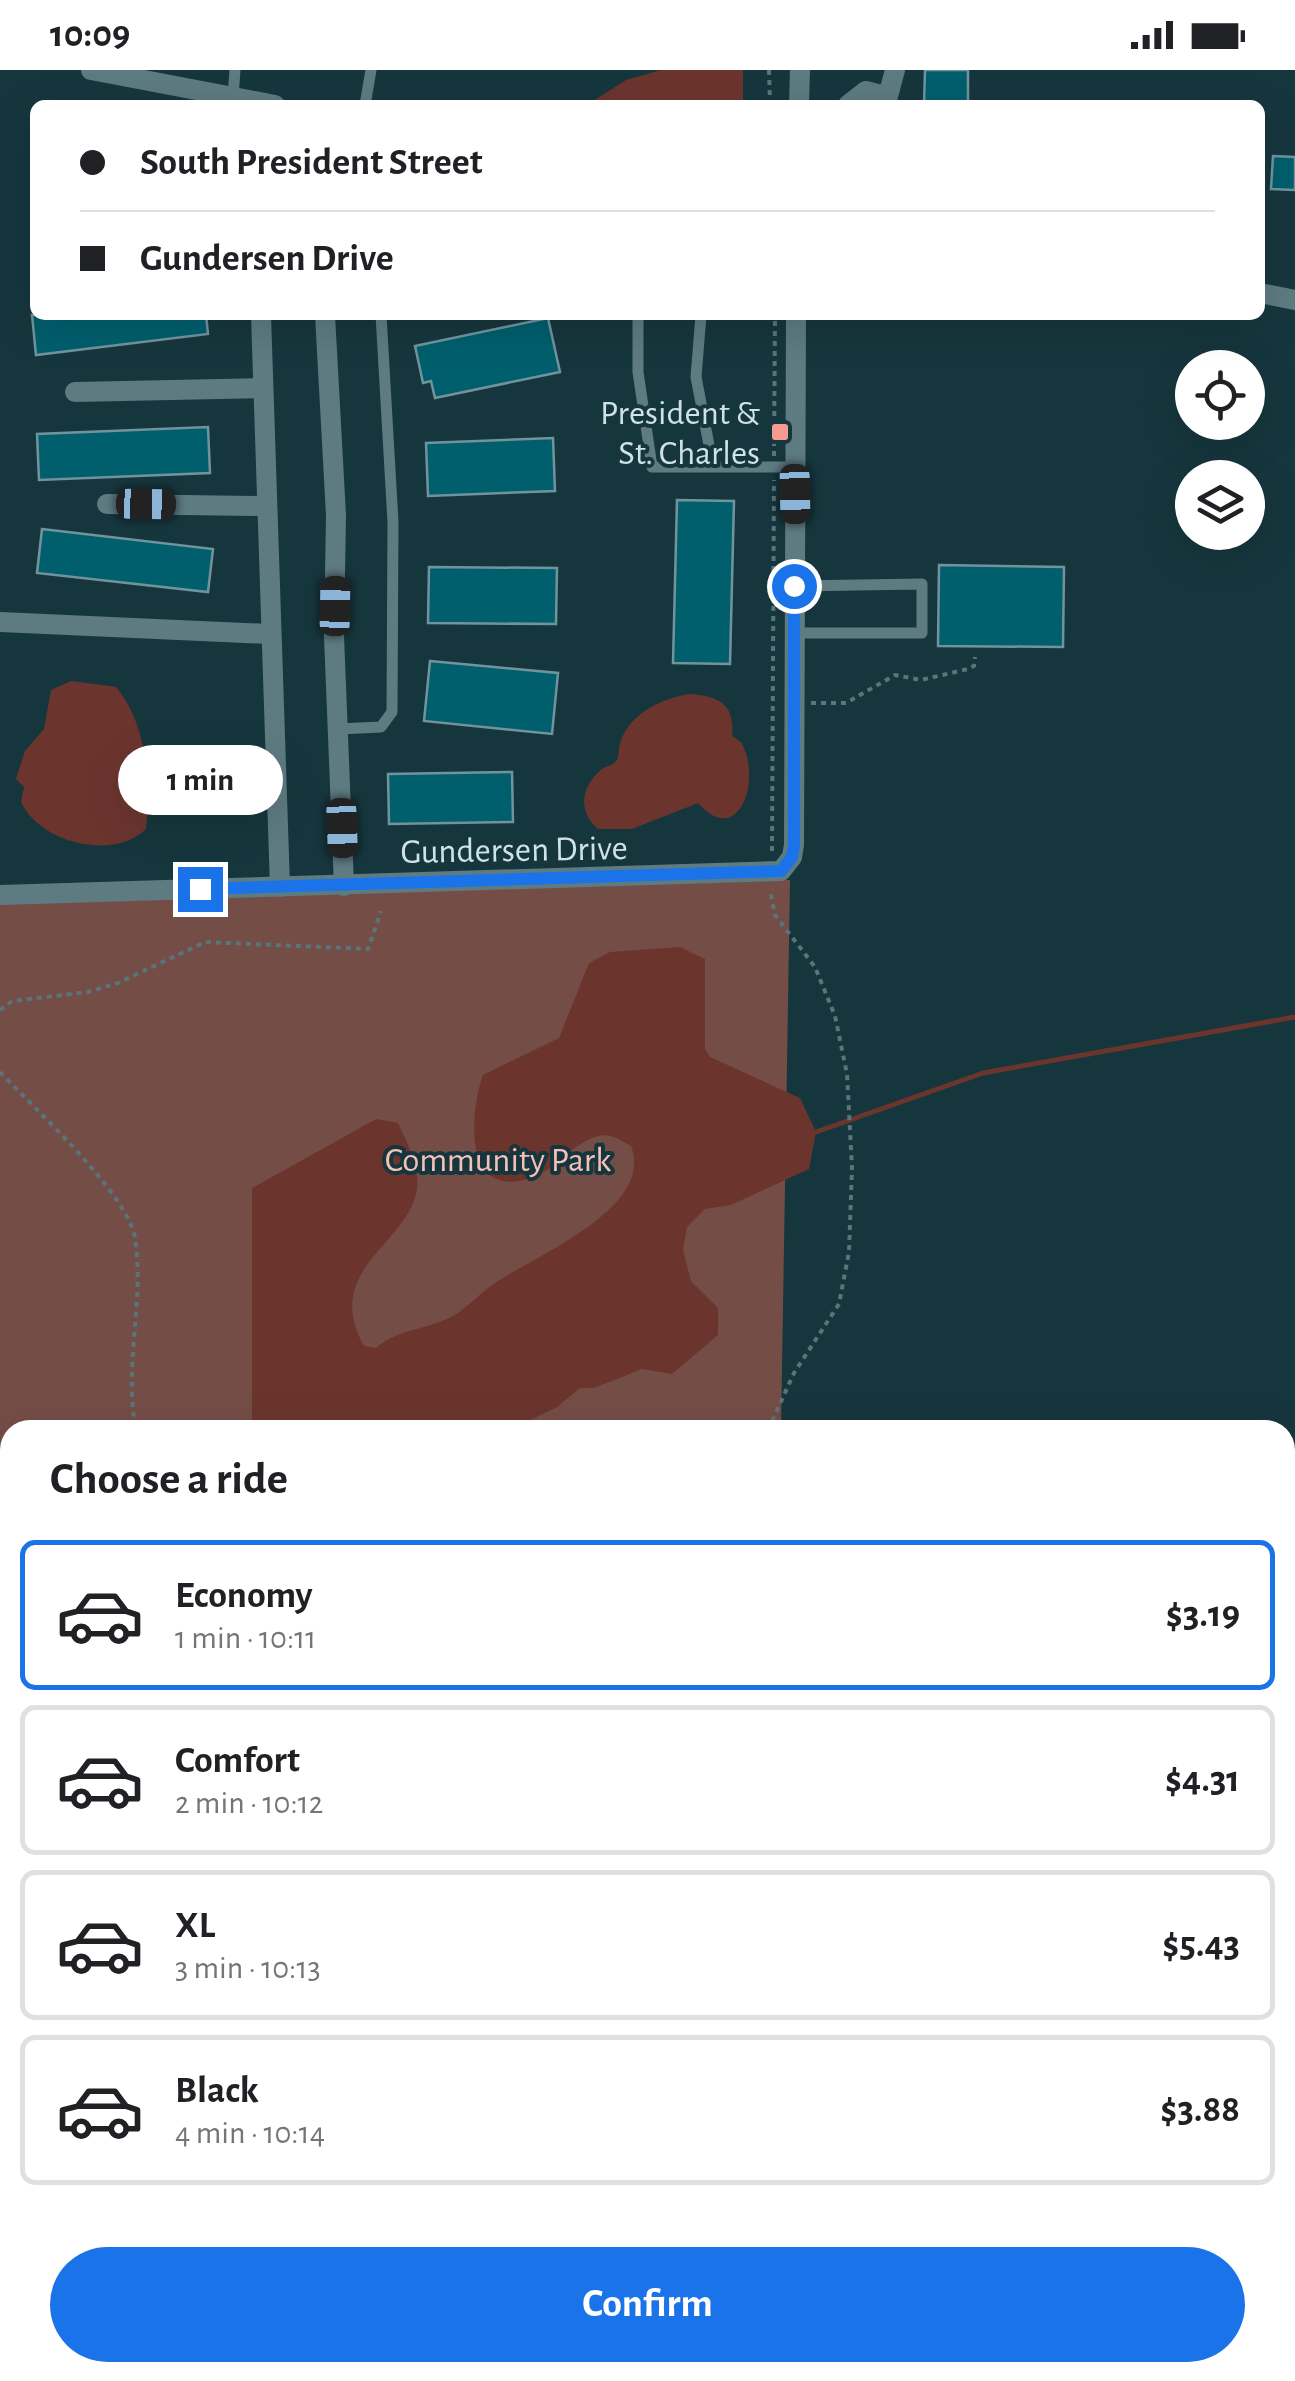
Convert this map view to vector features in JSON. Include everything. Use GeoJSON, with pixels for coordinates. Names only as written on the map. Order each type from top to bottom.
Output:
{"type":"FeatureCollection","features":[{"type":"Feature","properties":{"kind":"street"},"geometry":{"type":"LineString","coordinates":[[90,70],[248,100]]}},
{"type":"Feature","properties":{"kind":"street"},"geometry":{"type":"LineString","coordinates":[[800,70],[800,100]]}},
{"type":"Feature","properties":{"kind":"street"},"geometry":{"type":"LineString","coordinates":[[889,100],[895,70]]}},
{"type":"Feature","properties":{"kind":"street"},"geometry":{"type":"LineString","coordinates":[[854,100],[866,91],[882,100]]}},
{"type":"Feature","properties":{"kind":"street"},"geometry":{"type":"LineString","coordinates":[[1265,294],[1295,300]]}},
{"type":"Feature","properties":{"kind":"street"},"geometry":{"type":"LineString","coordinates":[[260,320],[280,887]]}},
{"type":"Feature","properties":{"kind":"street"},"geometry":{"type":"LineString","coordinates":[[325,320],[336,515],[344,886]]}},
{"type":"Feature","properties":{"kind":"street"},"geometry":{"type":"LineString","coordinates":[[780,861],[794,845],[796,320]]}},
{"type":"Feature","properties":{"kind":"street"},"geometry":{"type":"LineString","coordinates":[[76,392],[262,388]]}},
{"type":"Feature","properties":{"kind":"street"},"geometry":{"type":"LineString","coordinates":[[106,504],[266,506]]}},
{"type":"Feature","properties":{"kind":"street"},"geometry":{"type":"LineString","coordinates":[[0,622],[269,634]]}},
{"type":"Feature","properties":{"kind":"street","name":"Gundersen Drive"},"geometry":{"type":"LineString","coordinates":[[0,895],[771,874],[780,861]]}},
{"type":"Feature","properties":{"kind":"lane"},"geometry":{"type":"LineString","coordinates":[[233,97],[236,70]]}},
{"type":"Feature","properties":{"kind":"lane"},"geometry":{"type":"LineString","coordinates":[[367,100],[371,70]]}},
{"type":"Feature","properties":{"kind":"lane"},"geometry":{"type":"LineString","coordinates":[[338,729],[380,727],[392,712],[393,522],[381,320]]}},
{"type":"Feature","properties":{"kind":"lane"},"geometry":{"type":"LineString","coordinates":[[638,320],[638,372],[652,467],[794,467]]}},
{"type":"Feature","properties":{"kind":"lane"},"geometry":{"type":"LineString","coordinates":[[701,320],[696,377],[713,466]]}},
{"type":"Feature","properties":{"kind":"lane"},"geometry":{"type":"LineString","coordinates":[[794,586],[922,584],[922,633],[794,633]]}},
{"type":"Feature","properties":{"kind":"path"},"geometry":{"type":"LineString","coordinates":[[769,70],[770,100]]}},
{"type":"Feature","properties":{"kind":"path"},"geometry":{"type":"LineString","coordinates":[[774,320],[774,453]]}},
{"type":"Feature","properties":{"kind":"path"},"geometry":{"type":"LineString","coordinates":[[774,480],[780,861]]}},
{"type":"Feature","properties":{"kind":"path"},"geometry":{"type":"LineString","coordinates":[[806,702],[846,703],[884,678],[895,675],[920,680],[968,669],[974,666],[976,657]]}},
{"type":"Feature","properties":{"kind":"path"},"geometry":{"type":"LineString","coordinates":[[770,889],[775,915],[804,949],[825,987],[842,1039],[850,1132],[849,1252],[843,1291],[825,1330],[794,1372],[772,1420]]}},
{"type":"Feature","properties":{"kind":"path"},"geometry":{"type":"LineString","coordinates":[[0,1010],[12,1001],[88,992],[118,983],[205,942],[368,948],[382,911]]}},
{"type":"Feature","properties":{"kind":"path"},"geometry":{"type":"LineString","coordinates":[[0,1072],[88,1165],[130,1218],[136,1257],[129,1383],[135,1420]]}},
{"type":"Feature","properties":{"kind":"green space","name":"Community Park"},"geometry":{"type":"Polygon","coordinates":[[[790,880],[781,1420],[0,1420],[0,897],[790,880]]]}},
{"type":"Feature","properties":{"kind":"shaded area"},"geometry":{"type":"Polygon","coordinates":[[[661,70],[743,70],[743,100],[595,100],[626,80],[661,70]]]}},
{"type":"Feature","properties":{"kind":"shaded area"},"geometry":{"type":"Polygon","coordinates":[[[71,681],[116,687],[134,718],[147,774],[147,811],[146,829],[132,839],[97,845],[60,837],[30,816],[21,802],[24,787],[16,779],[25,751],[44,729],[51,690],[71,681]]]}},
{"type":"Feature","properties":{"kind":"shaded area"},"geometry":{"type":"Polygon","coordinates":[[[690,694],[710,697],[728,710],[732,736],[741,742],[747,757],[748,790],[743,804],[725,818],[712,815],[698,803],[632,829],[598,829],[584,807],[586,791],[602,769],[617,760],[626,730],[659,703],[690,694]]]}},
{"type":"Feature","properties":{"kind":"shaded area"},"geometry":{"type":"Polygon","coordinates":[[[680,947],[705,959],[705,1049],[710,1057],[800,1098],[816,1132],[809,1169],[731,1205],[705,1209],[687,1227],[683,1250],[691,1281],[718,1308],[718,1335],[672,1374],[642,1369],[594,1388],[580,1388],[557,1407],[530,1420],[252,1420],[252,1188],[376,1119],[398,1123],[415,1163],[417,1189],[411,1208],[371,1259],[353,1297],[354,1319],[364,1346],[376,1348],[393,1337],[453,1316],[495,1283],[587,1227],[626,1190],[634,1169],[631,1146],[613,1137],[595,1137],[536,1176],[512,1182],[495,1178],[484,1168],[474,1134],[483,1075],[559,1038],[589,963],[610,952],[680,947]]]}},
{"type":"Feature","properties":{"kind":"building"},"geometry":{"type":"Polygon","coordinates":[[[925,70],[968,70],[968,100],[924,100],[925,70]]]}},
{"type":"Feature","properties":{"kind":"building"},"geometry":{"type":"Polygon","coordinates":[[[1273,156],[1295,157],[1295,190],[1271,189],[1273,156]]]}},
{"type":"Feature","properties":{"kind":"building"},"geometry":{"type":"Polygon","coordinates":[[[32,320],[207,320],[208,334],[36,355],[32,320]]]}},
{"type":"Feature","properties":{"kind":"building"},"geometry":{"type":"Polygon","coordinates":[[[548,320],[560,372],[435,398],[431,381],[423,383],[415,346],[548,320]]]}},
{"type":"Feature","properties":{"kind":"building"},"geometry":{"type":"Polygon","coordinates":[[[208,427],[210,473],[39,480],[37,434],[208,427]]]}},
{"type":"Feature","properties":{"kind":"building"},"geometry":{"type":"Polygon","coordinates":[[[553,438],[555,491],[428,496],[426,443],[553,438]]]}},
{"type":"Feature","properties":{"kind":"building"},"geometry":{"type":"Polygon","coordinates":[[[677,500],[734,501],[730,664],[673,663],[677,500]]]}},
{"type":"Feature","properties":{"kind":"building"},"geometry":{"type":"Polygon","coordinates":[[[42,529],[213,549],[208,592],[37,573],[42,529]]]}},
{"type":"Feature","properties":{"kind":"building"},"geometry":{"type":"Polygon","coordinates":[[[939,565],[1064,567],[1063,647],[938,646],[939,565]]]}},
{"type":"Feature","properties":{"kind":"building"},"geometry":{"type":"Polygon","coordinates":[[[429,567],[557,568],[556,624],[428,623],[429,567]]]}},
{"type":"Feature","properties":{"kind":"building"},"geometry":{"type":"Polygon","coordinates":[[[430,661],[558,673],[552,734],[424,721],[430,661]]]}},
{"type":"Feature","properties":{"kind":"building"},"geometry":{"type":"Polygon","coordinates":[[[512,772],[513,822],[389,824],[388,774],[512,772]]]}},
{"type":"Feature","properties":{"kind":"waterway"},"geometry":{"type":"LineString","coordinates":[[816,1132],[983,1073],[1295,1017]]}},
{"type":"Feature","properties":{"kind":"place","name":"President & St. Charles"},"geometry":{"type":"Point","coordinates":[780,432]}},
{"type":"Feature","properties":{"kind":"route"},"geometry":{"type":"LineString","coordinates":[[200,889],[781,871],[792,857],[794,845],[794,586]]}}]}
